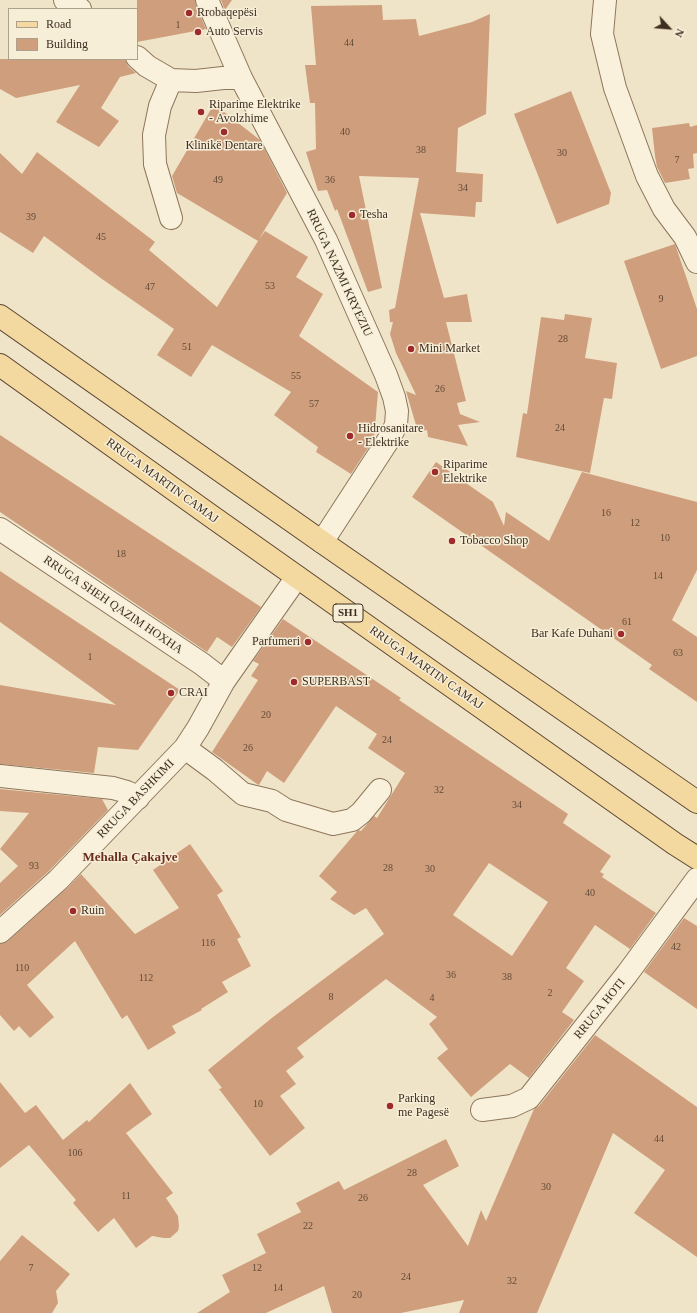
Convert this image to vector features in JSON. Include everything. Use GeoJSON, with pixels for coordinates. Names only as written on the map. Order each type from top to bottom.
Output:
{"type":"FeatureCollection","features":[{"type":"Feature","properties":{"kind":"main road"},"geometry":{"type":"LineString","coordinates":[[0,316],[322,542],[697,802]]}},
{"type":"Feature","properties":{"kind":"main road","name":"RRUGA MARTIN CAMAJ"},"geometry":{"type":"LineString","coordinates":[[0,365],[297,577],[697,858]]}},
{"type":"Feature","properties":{"kind":"street"},"geometry":{"type":"LineString","coordinates":[[65,0],[78,8]]}},
{"type":"Feature","properties":{"kind":"street","name":"RRUGA NAZMI KRYEZIU"},"geometry":{"type":"LineString","coordinates":[[207,0],[241,78],[326,240],[386,375],[394,397],[397,411],[396,425],[389,439],[322,542]]}},
{"type":"Feature","properties":{"kind":"street"},"geometry":{"type":"LineString","coordinates":[[605,0],[602,34],[615,88],[647,176],[664,209],[685,237],[697,262]]}},
{"type":"Feature","properties":{"kind":"street"},"geometry":{"type":"LineString","coordinates":[[138,58],[147,66],[171,80],[196,81],[241,78]]}},
{"type":"Feature","properties":{"kind":"street"},"geometry":{"type":"LineString","coordinates":[[171,80],[160,106],[154,135],[155,164],[171,218]]}},
{"type":"Feature","properties":{"kind":"street","name":"RRUGA SHEH QAZIM HOXHA"},"geometry":{"type":"LineString","coordinates":[[0,529],[202,664],[224,681]]}},
{"type":"Feature","properties":{"kind":"street","name":"RRUGA BASHKIMI"},"geometry":{"type":"LineString","coordinates":[[0,932],[58,880],[185,748],[224,681],[297,577]]}},
{"type":"Feature","properties":{"kind":"street"},"geometry":{"type":"LineString","coordinates":[[185,748],[215,770],[243,794],[272,801],[286,810],[333,824],[352,820],[361,813],[380,790]]}},
{"type":"Feature","properties":{"kind":"street"},"geometry":{"type":"LineString","coordinates":[[0,776],[113,788],[127,792],[138,798]]}},
{"type":"Feature","properties":{"kind":"street","name":"RRUGA HOTI"},"geometry":{"type":"LineString","coordinates":[[482,1110],[512,1106],[529,1098],[627,974],[697,879]]}},
{"type":"Feature","properties":{"kind":"building"},"geometry":{"type":"Polygon","coordinates":[[[137,0],[195,0],[206,29],[138,42],[137,0]]]}},
{"type":"Feature","properties":{"kind":"building"},"geometry":{"type":"Polygon","coordinates":[[[221,0],[232,0],[225,10],[221,0]]]}},
{"type":"Feature","properties":{"kind":"building"},"geometry":{"type":"Polygon","coordinates":[[[382,5],[383,20],[416,19],[419,36],[472,22],[490,14],[486,114],[458,128],[456,172],[483,174],[482,202],[476,202],[475,217],[420,213],[444,298],[467,294],[472,322],[446,322],[466,401],[457,403],[460,414],[480,422],[458,425],[468,446],[428,437],[427,430],[418,432],[406,391],[416,395],[396,353],[390,334],[393,322],[390,322],[389,310],[395,308],[419,178],[359,176],[382,288],[368,292],[337,209],[335,211],[327,190],[318,191],[306,152],[316,149],[315,103],[310,103],[305,65],[316,65],[311,6],[382,5]]]}},
{"type":"Feature","properties":{"kind":"building"},"geometry":{"type":"Polygon","coordinates":[[[0,59],[125,60],[128,66],[136,73],[120,77],[101,108],[119,121],[99,147],[56,122],[80,85],[16,98],[0,89],[0,59]]]}},
{"type":"Feature","properties":{"kind":"building"},"geometry":{"type":"Polygon","coordinates":[[[571,91],[611,193],[609,204],[557,224],[514,114],[571,91]]]}},
{"type":"Feature","properties":{"kind":"building"},"geometry":{"type":"Polygon","coordinates":[[[214,104],[260,140],[287,193],[259,239],[265,231],[308,257],[296,277],[323,294],[299,336],[378,392],[374,439],[351,474],[316,452],[318,447],[274,415],[291,392],[212,345],[191,377],[157,355],[174,329],[102,279],[44,236],[33,253],[0,232],[0,153],[22,174],[37,152],[155,242],[149,250],[217,307],[258,241],[177,193],[172,176],[214,104]]]}},
{"type":"Feature","properties":{"kind":"building"},"geometry":{"type":"Polygon","coordinates":[[[689,123],[690,127],[697,125],[697,153],[693,154],[694,168],[688,169],[690,179],[665,183],[657,167],[652,128],[689,123]]]}},
{"type":"Feature","properties":{"kind":"building"},"geometry":{"type":"Polygon","coordinates":[[[675,244],[697,309],[697,356],[661,369],[624,261],[675,244]]]}},
{"type":"Feature","properties":{"kind":"building"},"geometry":{"type":"Polygon","coordinates":[[[565,314],[592,318],[585,358],[617,363],[612,399],[604,398],[590,473],[516,457],[523,413],[527,414],[541,317],[564,320],[565,314]]]}},
{"type":"Feature","properties":{"kind":"building"},"geometry":{"type":"Polygon","coordinates":[[[0,435],[261,607],[232,647],[217,637],[207,652],[0,512],[0,435]]]}},
{"type":"Feature","properties":{"kind":"building"},"geometry":{"type":"Polygon","coordinates":[[[436,462],[493,502],[504,526],[506,512],[549,541],[582,472],[697,502],[697,570],[672,620],[697,637],[697,702],[649,669],[652,665],[412,497],[436,462]]]}},
{"type":"Feature","properties":{"kind":"building"},"geometry":{"type":"Polygon","coordinates":[[[0,571],[180,690],[138,750],[98,747],[94,773],[0,764],[0,685],[116,705],[0,622],[0,571]]]}},
{"type":"Feature","properties":{"kind":"building"},"geometry":{"type":"Polygon","coordinates":[[[283,619],[401,698],[399,700],[568,814],[563,823],[611,856],[600,872],[604,874],[602,877],[656,913],[630,949],[595,925],[566,968],[584,981],[562,1012],[574,1020],[529,1078],[510,1064],[471,1097],[437,1058],[448,1049],[429,1024],[437,1017],[386,979],[297,1048],[304,1057],[286,1071],[296,1084],[280,1096],[305,1128],[270,1156],[219,1089],[222,1088],[208,1070],[273,1017],[384,934],[366,908],[354,915],[330,899],[337,892],[319,876],[358,830],[361,831],[374,816],[377,818],[405,773],[368,748],[377,734],[336,706],[284,783],[267,771],[259,785],[212,752],[258,680],[251,676],[259,664],[253,661],[283,619]],[[489,863],[453,915],[512,956],[548,902],[489,863]]]}},
{"type":"Feature","properties":{"kind":"building"},"geometry":{"type":"Polygon","coordinates":[[[0,789],[102,799],[108,810],[49,871],[0,915],[0,883],[18,866],[0,849],[29,813],[0,811],[0,789]]]}},
{"type":"Feature","properties":{"kind":"building"},"geometry":{"type":"Polygon","coordinates":[[[190,844],[223,891],[217,895],[241,937],[237,939],[251,966],[222,982],[228,992],[201,1009],[202,1010],[172,1026],[176,1033],[148,1050],[127,1015],[122,1019],[75,941],[27,985],[54,1017],[30,1038],[19,1026],[14,1031],[0,1015],[0,944],[8,941],[81,874],[135,934],[179,908],[153,870],[190,844]]]}},
{"type":"Feature","properties":{"kind":"building"},"geometry":{"type":"Polygon","coordinates":[[[684,918],[697,926],[697,1009],[644,972],[684,918]]]}},
{"type":"Feature","properties":{"kind":"building"},"geometry":{"type":"Polygon","coordinates":[[[595,1035],[697,1107],[697,1257],[634,1213],[665,1170],[613,1133],[537,1313],[459,1313],[464,1300],[401,1313],[332,1313],[324,1286],[266,1313],[197,1313],[230,1292],[222,1275],[266,1253],[257,1234],[301,1212],[296,1203],[339,1181],[344,1190],[446,1139],[459,1166],[423,1185],[468,1246],[481,1210],[486,1221],[534,1109],[539,1106],[595,1035]]]}},
{"type":"Feature","properties":{"kind":"building"},"geometry":{"type":"Polygon","coordinates":[[[0,1082],[25,1113],[36,1105],[63,1140],[87,1120],[89,1122],[130,1083],[152,1114],[126,1133],[173,1193],[166,1198],[178,1216],[178,1231],[170,1238],[152,1236],[136,1248],[114,1218],[98,1232],[73,1203],[76,1200],[29,1145],[0,1168],[0,1082]]]}},
{"type":"Feature","properties":{"kind":"building"},"geometry":{"type":"Polygon","coordinates":[[[22,1235],[70,1274],[56,1291],[58,1303],[52,1313],[0,1313],[0,1261],[22,1235]]]}},
{"type":"Feature","properties":{"kind":"place","name":"Rrobaqepësi"},"geometry":{"type":"Point","coordinates":[189,13]}},
{"type":"Feature","properties":{"kind":"place","name":"Auto Servis"},"geometry":{"type":"Point","coordinates":[198,32]}},
{"type":"Feature","properties":{"kind":"place","name":"Riparime Elektrike - Avolzhime"},"geometry":{"type":"Point","coordinates":[201,112]}},
{"type":"Feature","properties":{"kind":"place","name":"Klinikë Dentare"},"geometry":{"type":"Point","coordinates":[224,132]}},
{"type":"Feature","properties":{"kind":"place","name":"Tesha"},"geometry":{"type":"Point","coordinates":[352,215]}},
{"type":"Feature","properties":{"kind":"place","name":"Mini Market"},"geometry":{"type":"Point","coordinates":[411,349]}},
{"type":"Feature","properties":{"kind":"place","name":"Hidrosanitare - Elektrike"},"geometry":{"type":"Point","coordinates":[350,436]}},
{"type":"Feature","properties":{"kind":"place","name":"Riparime Elektrike"},"geometry":{"type":"Point","coordinates":[435,472]}},
{"type":"Feature","properties":{"kind":"place","name":"Tobacco Shop"},"geometry":{"type":"Point","coordinates":[452,541]}},
{"type":"Feature","properties":{"kind":"place","name":"Bar Kafe Duhani"},"geometry":{"type":"Point","coordinates":[621,634]}},
{"type":"Feature","properties":{"kind":"place","name":"Parfumeri"},"geometry":{"type":"Point","coordinates":[308,642]}},
{"type":"Feature","properties":{"kind":"place","name":"SUPERBAST"},"geometry":{"type":"Point","coordinates":[294,682]}},
{"type":"Feature","properties":{"kind":"place","name":"CRAI"},"geometry":{"type":"Point","coordinates":[171,693]}},
{"type":"Feature","properties":{"kind":"place","name":"Ruin"},"geometry":{"type":"Point","coordinates":[73,911]}},
{"type":"Feature","properties":{"kind":"place","name":"Parking me Pagesë"},"geometry":{"type":"Point","coordinates":[390,1106]}},
{"type":"Feature","properties":{"kind":"district","name":"Mehalla Çakajve"},"geometry":{"type":"Point","coordinates":[130,858]}}]}
